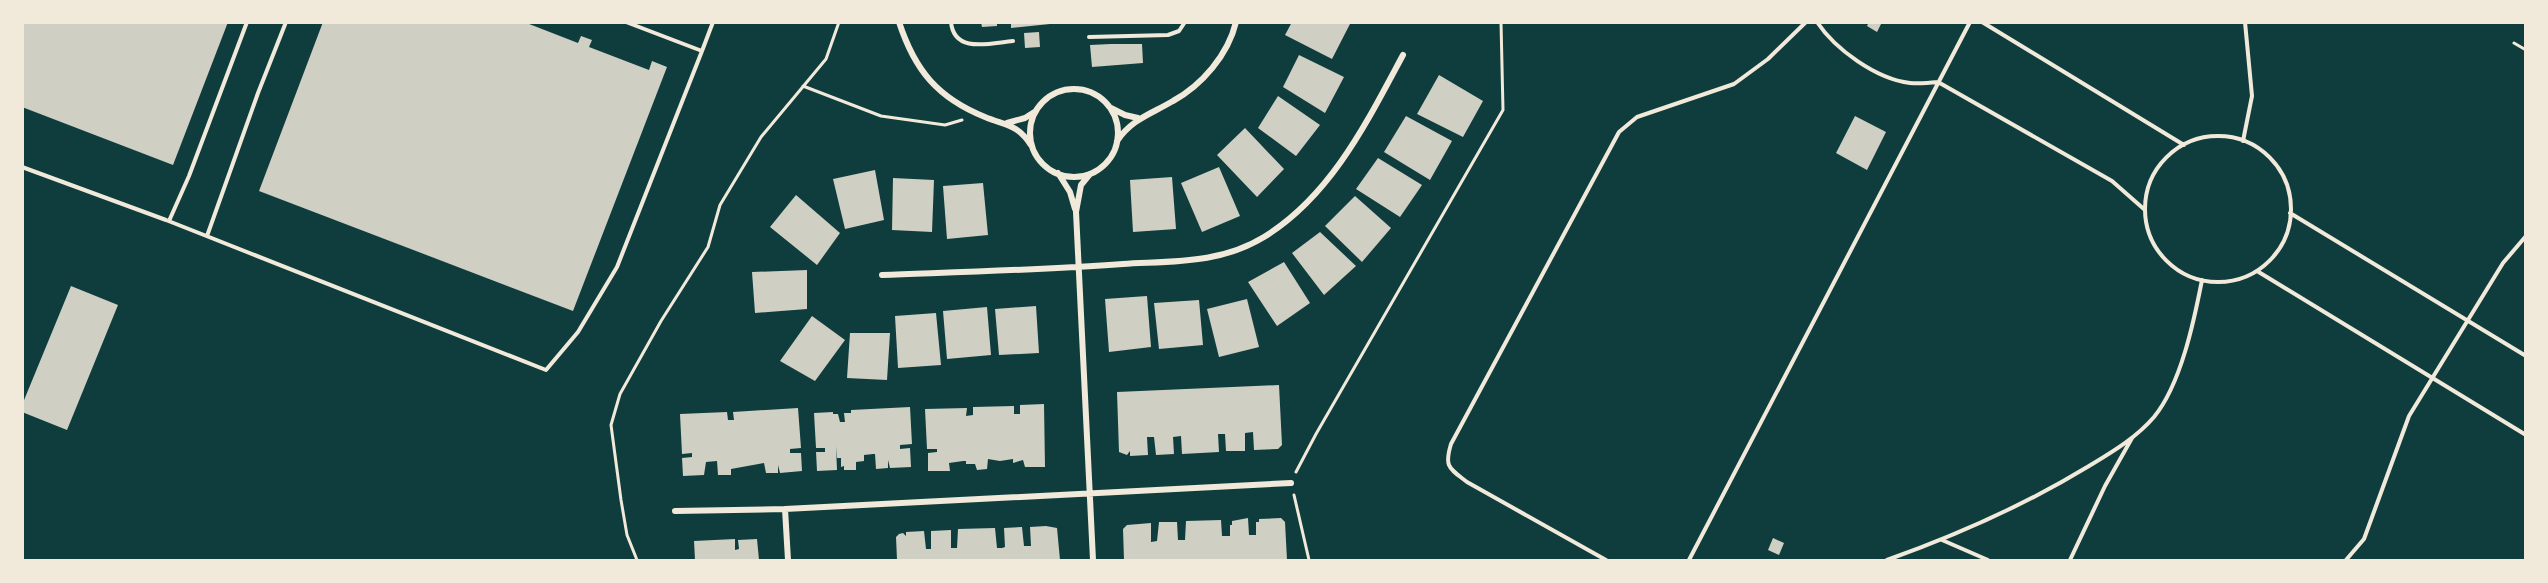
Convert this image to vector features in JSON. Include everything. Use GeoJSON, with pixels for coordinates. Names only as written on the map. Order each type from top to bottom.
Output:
{"type":"FeatureCollection","features":[{"type":"Feature","properties":{"kind":"street"},"geometry":{"type":"LineString","coordinates":[[899,22],[911,55],[927,79],[957,103],[1017,128],[1042,163],[1058,173],[1076,177],[1090,174]]}},
{"type":"Feature","properties":{"kind":"street"},"geometry":{"type":"LineString","coordinates":[[1116,143],[1125,129],[1138,118],[1173,101],[1201,81],[1230,41],[1236,22]]}},
{"type":"Feature","properties":{"kind":"street"},"geometry":{"type":"LineString","coordinates":[[882,275],[1080,267],[1210,258],[1234,253],[1266,236],[1312,198],[1356,141],[1403,55]]}},
{"type":"Feature","properties":{"kind":"street"},"geometry":{"type":"LineString","coordinates":[[1031,145],[1030,126],[1036,111],[1049,96],[1067,89],[1079,89],[1097,95],[1111,108],[1138,118]]}},
{"type":"Feature","properties":{"kind":"street"},"geometry":{"type":"LineString","coordinates":[[1076,212],[1081,185],[1113,153],[1118,129],[1111,108]]}},
{"type":"Feature","properties":{"kind":"street"},"geometry":{"type":"LineString","coordinates":[[1007,124],[1036,111]]}},
{"type":"Feature","properties":{"kind":"street"},"geometry":{"type":"LineString","coordinates":[[1058,173],[1070,192],[1076,212],[1093,561]]}},
{"type":"Feature","properties":{"kind":"street"},"geometry":{"type":"LineString","coordinates":[[675,511],[785,509],[1291,483]]}},
{"type":"Feature","properties":{"kind":"street"},"geometry":{"type":"LineString","coordinates":[[785,509],[788,561]]}},
{"type":"Feature","properties":{"kind":"lane"},"geometry":{"type":"LineString","coordinates":[[169,221],[189,176],[247,22]]}},
{"type":"Feature","properties":{"kind":"lane"},"geometry":{"type":"LineString","coordinates":[[207,236],[286,22]]}},
{"type":"Feature","properties":{"kind":"lane"},"geometry":{"type":"LineString","coordinates":[[626,22],[702,51]]}},
{"type":"Feature","properties":{"kind":"lane"},"geometry":{"type":"LineString","coordinates":[[22,167],[169,221],[546,370],[578,332],[617,267],[713,22]]}},
{"type":"Feature","properties":{"kind":"lane"},"geometry":{"type":"LineString","coordinates":[[951,22],[953,35],[957,40],[968,44],[1013,41]]}},
{"type":"Feature","properties":{"kind":"lane"},"geometry":{"type":"LineString","coordinates":[[1089,37],[1167,35],[1179,31],[1185,22]]}},
{"type":"Feature","properties":{"kind":"lane"},"geometry":{"type":"LineString","coordinates":[[1606,561],[1467,482],[1450,468],[1447,458],[1451,444],[1619,132],[1637,117],[1734,84],[1768,59],[1806,22]]}},
{"type":"Feature","properties":{"kind":"lane"},"geometry":{"type":"LineString","coordinates":[[1817,22],[1829,40],[1859,62],[1909,83],[1938,82],[2112,180],[2146,211]]}},
{"type":"Feature","properties":{"kind":"lane"},"geometry":{"type":"LineString","coordinates":[[1689,561],[1970,22]]}},
{"type":"Feature","properties":{"kind":"lane"},"geometry":{"type":"LineString","coordinates":[[1982,22],[2184,145]]}},
{"type":"Feature","properties":{"kind":"lane"},"geometry":{"type":"LineString","coordinates":[[2243,141],[2252,96],[2245,22]]}},
{"type":"Feature","properties":{"kind":"lane"},"geometry":{"type":"LineString","coordinates":[[2221,136],[2243,141],[2258,148],[2281,171],[2287,185],[2291,207],[2285,239],[2272,258],[2257,271],[2238,279],[2216,282],[2194,279],[2166,261],[2155,247],[2146,224],[2146,195],[2156,170],[2174,150],[2196,139],[2221,136]]}},
{"type":"Feature","properties":{"kind":"lane"},"geometry":{"type":"LineString","coordinates":[[2290,213],[2526,356]]}},
{"type":"Feature","properties":{"kind":"lane"},"geometry":{"type":"LineString","coordinates":[[2346,561],[2364,539],[2409,416],[2503,263],[2526,236]]}},
{"type":"Feature","properties":{"kind":"lane"},"geometry":{"type":"LineString","coordinates":[[2257,271],[2526,435]]}},
{"type":"Feature","properties":{"kind":"lane"},"geometry":{"type":"LineString","coordinates":[[1887,561],[1999,515],[2063,482],[2123,445],[2154,416],[2175,380],[2194,321],[2202,280]]}},
{"type":"Feature","properties":{"kind":"lane"},"geometry":{"type":"LineString","coordinates":[[2070,561],[2105,486],[2134,435]]}},
{"type":"Feature","properties":{"kind":"lane"},"geometry":{"type":"LineString","coordinates":[[1942,540],[1988,561]]}},
{"type":"Feature","properties":{"kind":"path"},"geometry":{"type":"LineString","coordinates":[[637,561],[627,535],[611,425],[620,394],[708,247],[720,205],[761,137],[826,59],[839,22]]}},
{"type":"Feature","properties":{"kind":"path"},"geometry":{"type":"LineString","coordinates":[[1309,561],[1291,483],[1316,434],[1503,110],[1501,22]]}},
{"type":"Feature","properties":{"kind":"path"},"geometry":{"type":"LineString","coordinates":[[2514,43],[2526,51]]}},
{"type":"Feature","properties":{"kind":"path"},"geometry":{"type":"LineString","coordinates":[[803,86],[881,116],[945,125],[979,114]]}},
{"type":"Feature","properties":{"kind":"building"},"geometry":{"type":"Polygon","coordinates":[[[22,22],[228,22],[173,165],[22,107],[22,22]]]}},
{"type":"Feature","properties":{"kind":"building"},"geometry":{"type":"Polygon","coordinates":[[[323,22],[524,22],[578,43],[581,36],[592,40],[589,47],[649,70],[652,61],[667,67],[573,311],[259,191],[323,22]]]}},
{"type":"Feature","properties":{"kind":"building"},"geometry":{"type":"Polygon","coordinates":[[[981,22],[997,22],[997,26],[982,27],[981,22]]]}},
{"type":"Feature","properties":{"kind":"building"},"geometry":{"type":"Polygon","coordinates":[[[1011,22],[1050,22],[1050,24],[1011,28],[1011,22]]]}},
{"type":"Feature","properties":{"kind":"building"},"geometry":{"type":"Polygon","coordinates":[[[1292,22],[1351,22],[1332,59],[1285,35],[1292,22]]]}},
{"type":"Feature","properties":{"kind":"building"},"geometry":{"type":"Polygon","coordinates":[[[1869,22],[1882,22],[1877,32],[1867,26],[1869,22]]]}},
{"type":"Feature","properties":{"kind":"building"},"geometry":{"type":"Polygon","coordinates":[[[1039,32],[1040,47],[1025,48],[1024,33],[1039,32]]]}},
{"type":"Feature","properties":{"kind":"building"},"geometry":{"type":"Polygon","coordinates":[[[1142,44],[1143,63],[1092,67],[1090,45],[1142,44]]]}},
{"type":"Feature","properties":{"kind":"building"},"geometry":{"type":"Polygon","coordinates":[[[1299,55],[1344,77],[1325,113],[1283,87],[1299,55]]]}},
{"type":"Feature","properties":{"kind":"building"},"geometry":{"type":"Polygon","coordinates":[[[1439,75],[1483,101],[1463,137],[1417,114],[1439,75]]]}},
{"type":"Feature","properties":{"kind":"building"},"geometry":{"type":"Polygon","coordinates":[[[1278,96],[1320,125],[1296,156],[1258,128],[1278,96]]]}},
{"type":"Feature","properties":{"kind":"building"},"geometry":{"type":"Polygon","coordinates":[[[1406,116],[1452,141],[1430,180],[1384,152],[1406,116]]]}},
{"type":"Feature","properties":{"kind":"building"},"geometry":{"type":"Polygon","coordinates":[[[1855,116],[1886,132],[1867,170],[1836,153],[1855,116]]]}},
{"type":"Feature","properties":{"kind":"building"},"geometry":{"type":"Polygon","coordinates":[[[1245,128],[1284,169],[1257,197],[1217,155],[1245,128]]]}},
{"type":"Feature","properties":{"kind":"building"},"geometry":{"type":"Polygon","coordinates":[[[1378,158],[1422,185],[1400,217],[1356,189],[1378,158]]]}},
{"type":"Feature","properties":{"kind":"building"},"geometry":{"type":"Polygon","coordinates":[[[1219,167],[1240,216],[1202,232],[1181,183],[1219,167]]]}},
{"type":"Feature","properties":{"kind":"building"},"geometry":{"type":"Polygon","coordinates":[[[875,170],[884,220],[845,229],[833,179],[875,170]]]}},
{"type":"Feature","properties":{"kind":"building"},"geometry":{"type":"Polygon","coordinates":[[[1172,177],[1176,229],[1133,232],[1130,180],[1172,177]]]}},
{"type":"Feature","properties":{"kind":"building"},"geometry":{"type":"Polygon","coordinates":[[[893,178],[934,180],[932,232],[892,230],[893,178]]]}},
{"type":"Feature","properties":{"kind":"building"},"geometry":{"type":"Polygon","coordinates":[[[983,183],[988,235],[947,239],[943,186],[983,183]]]}},
{"type":"Feature","properties":{"kind":"building"},"geometry":{"type":"Polygon","coordinates":[[[796,195],[840,233],[817,265],[770,227],[796,195]]]}},
{"type":"Feature","properties":{"kind":"building"},"geometry":{"type":"Polygon","coordinates":[[[1355,196],[1391,228],[1362,262],[1325,226],[1355,196]]]}},
{"type":"Feature","properties":{"kind":"building"},"geometry":{"type":"Polygon","coordinates":[[[1320,232],[1356,266],[1324,295],[1292,253],[1320,232]]]}},
{"type":"Feature","properties":{"kind":"building"},"geometry":{"type":"Polygon","coordinates":[[[1284,262],[1310,303],[1277,326],[1248,282],[1284,262]]]}},
{"type":"Feature","properties":{"kind":"building"},"geometry":{"type":"Polygon","coordinates":[[[807,270],[807,309],[755,313],[752,272],[807,270]]]}},
{"type":"Feature","properties":{"kind":"building"},"geometry":{"type":"Polygon","coordinates":[[[71,286],[118,305],[67,430],[22,412],[22,405],[71,286]]]}},
{"type":"Feature","properties":{"kind":"building"},"geometry":{"type":"Polygon","coordinates":[[[1147,296],[1151,347],[1109,352],[1105,299],[1147,296]]]}},
{"type":"Feature","properties":{"kind":"building"},"geometry":{"type":"Polygon","coordinates":[[[1247,299],[1259,347],[1219,357],[1207,309],[1247,299]]]}},
{"type":"Feature","properties":{"kind":"building"},"geometry":{"type":"Polygon","coordinates":[[[1199,300],[1203,345],[1159,349],[1154,303],[1199,300]]]}},
{"type":"Feature","properties":{"kind":"building"},"geometry":{"type":"Polygon","coordinates":[[[1036,306],[1039,353],[999,355],[995,309],[1036,306]]]}},
{"type":"Feature","properties":{"kind":"building"},"geometry":{"type":"Polygon","coordinates":[[[987,307],[991,355],[947,359],[943,311],[987,307]]]}},
{"type":"Feature","properties":{"kind":"building"},"geometry":{"type":"Polygon","coordinates":[[[936,313],[941,365],[898,368],[895,316],[936,313]]]}},
{"type":"Feature","properties":{"kind":"building"},"geometry":{"type":"Polygon","coordinates":[[[812,316],[845,340],[815,381],[780,361],[812,316]]]}},
{"type":"Feature","properties":{"kind":"building"},"geometry":{"type":"Polygon","coordinates":[[[850,333],[890,333],[887,380],[847,378],[850,333]]]}},
{"type":"Feature","properties":{"kind":"building"},"geometry":{"type":"Polygon","coordinates":[[[1279,385],[1282,445],[1278,449],[1254,450],[1253,432],[1245,433],[1245,451],[1226,451],[1225,434],[1218,434],[1219,452],[1182,454],[1181,436],[1173,437],[1174,454],[1156,455],[1154,437],[1147,437],[1148,455],[1130,456],[1130,451],[1127,455],[1119,452],[1117,392],[1279,385]]]}},
{"type":"Feature","properties":{"kind":"building"},"geometry":{"type":"Polygon","coordinates":[[[1044,404],[1045,467],[1025,467],[1023,460],[1013,463],[1013,459],[1000,461],[988,459],[987,469],[977,470],[975,464],[966,464],[966,461],[963,461],[949,463],[950,471],[928,471],[928,453],[937,452],[937,449],[927,449],[925,409],[967,408],[966,416],[973,415],[973,407],[1014,406],[1014,414],[1020,414],[1020,405],[1044,404]]]}},
{"type":"Feature","properties":{"kind":"building"},"geometry":{"type":"Polygon","coordinates":[[[910,407],[912,444],[900,445],[900,449],[910,448],[911,467],[890,468],[888,460],[888,468],[876,469],[875,454],[873,454],[864,455],[864,461],[856,462],[856,470],[844,470],[844,466],[841,467],[841,458],[837,458],[836,446],[837,470],[817,471],[816,452],[825,452],[825,448],[816,448],[814,413],[833,412],[833,414],[838,414],[840,422],[845,422],[844,413],[851,413],[851,410],[910,407]]]}},
{"type":"Feature","properties":{"kind":"building"},"geometry":{"type":"Polygon","coordinates":[[[798,408],[801,448],[790,449],[790,453],[801,453],[802,471],[780,473],[778,465],[778,473],[766,473],[764,463],[731,469],[731,475],[718,475],[717,461],[706,462],[704,475],[683,476],[682,458],[692,457],[692,453],[682,454],[680,414],[727,412],[728,420],[734,420],[733,412],[798,408]]]}},
{"type":"Feature","properties":{"kind":"building"},"geometry":{"type":"Polygon","coordinates":[[[1248,518],[1249,535],[1256,535],[1256,522],[1259,522],[1259,519],[1281,518],[1285,522],[1287,560],[1124,560],[1123,529],[1127,525],[1151,523],[1151,542],[1157,541],[1159,522],[1177,522],[1178,540],[1185,540],[1186,521],[1221,520],[1222,536],[1230,536],[1232,521],[1248,518]]]}},
{"type":"Feature","properties":{"kind":"building"},"geometry":{"type":"Polygon","coordinates":[[[1022,527],[1024,546],[1031,546],[1030,527],[1057,528],[1060,560],[897,560],[896,537],[903,533],[906,536],[906,532],[924,531],[926,549],[931,549],[931,531],[951,530],[951,548],[957,548],[958,529],[995,528],[997,548],[1002,548],[1005,547],[1004,528],[1022,527]]]}},
{"type":"Feature","properties":{"kind":"building"},"geometry":{"type":"Polygon","coordinates":[[[1773,538],[1784,543],[1779,555],[1768,550],[1773,538]]]}},
{"type":"Feature","properties":{"kind":"building"},"geometry":{"type":"Polygon","coordinates":[[[735,539],[735,550],[739,549],[738,540],[757,539],[759,560],[695,560],[694,541],[735,539]]]}}]}
